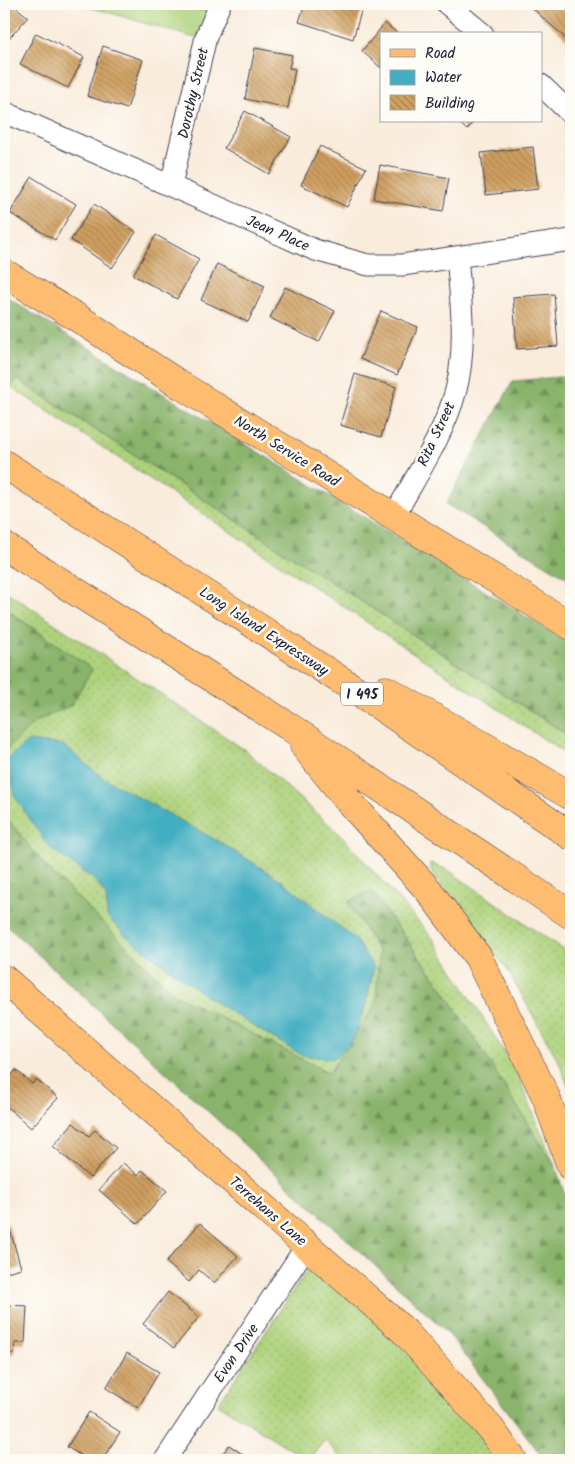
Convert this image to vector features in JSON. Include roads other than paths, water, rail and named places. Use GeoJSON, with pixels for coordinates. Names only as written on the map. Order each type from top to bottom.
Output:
{"type":"FeatureCollection","features":[{"type":"Feature","properties":{"kind":"main road","name":"North Service Road"},"geometry":{"type":"LineString","coordinates":[[4,273],[571,626]]}},
{"type":"Feature","properties":{"kind":"main road","name":"Long Island Expressway"},"geometry":{"type":"LineString","coordinates":[[4,464],[364,696],[571,836]]}},
{"type":"Feature","properties":{"kind":"main road"},"geometry":{"type":"LineString","coordinates":[[4,546],[288,726],[571,915]]}},
{"type":"Feature","properties":{"kind":"main road"},"geometry":{"type":"LineString","coordinates":[[151,557],[571,796]]}},
{"type":"Feature","properties":{"kind":"main road"},"geometry":{"type":"LineString","coordinates":[[288,726],[346,798],[429,891],[478,957],[546,1097],[571,1167]]}},
{"type":"Feature","properties":{"kind":"main road","name":"Terrehans Lane"},"geometry":{"type":"LineString","coordinates":[[4,980],[405,1332],[490,1428],[513,1460]]}},
{"type":"Feature","properties":{"kind":"street","name":"Dorothy Street"},"geometry":{"type":"LineString","coordinates":[[172,185],[206,37],[220,4]]}},
{"type":"Feature","properties":{"kind":"street"},"geometry":{"type":"LineString","coordinates":[[447,4],[481,32]]}},
{"type":"Feature","properties":{"kind":"street"},"geometry":{"type":"LineString","coordinates":[[542,86],[571,114]]}},
{"type":"Feature","properties":{"kind":"street","name":"Jean Place"},"geometry":{"type":"LineString","coordinates":[[4,112],[172,185],[314,250],[368,265],[402,264],[571,240]]}},
{"type":"Feature","properties":{"kind":"street","name":"Rita Street"},"geometry":{"type":"LineString","coordinates":[[394,516],[443,427],[456,389],[463,337],[457,257]]}},
{"type":"Feature","properties":{"kind":"street","name":"Evon Drive"},"geometry":{"type":"LineString","coordinates":[[165,1460],[307,1245]]}},
{"type":"Feature","properties":{"kind":"water"},"geometry":{"type":"Polygon","coordinates":[[[29,741],[63,745],[102,777],[216,840],[281,880],[355,939],[374,968],[366,1005],[353,1040],[333,1059],[302,1055],[203,994],[125,935],[107,916],[106,896],[96,881],[49,847],[15,797],[8,758],[29,741]]]}}]}
